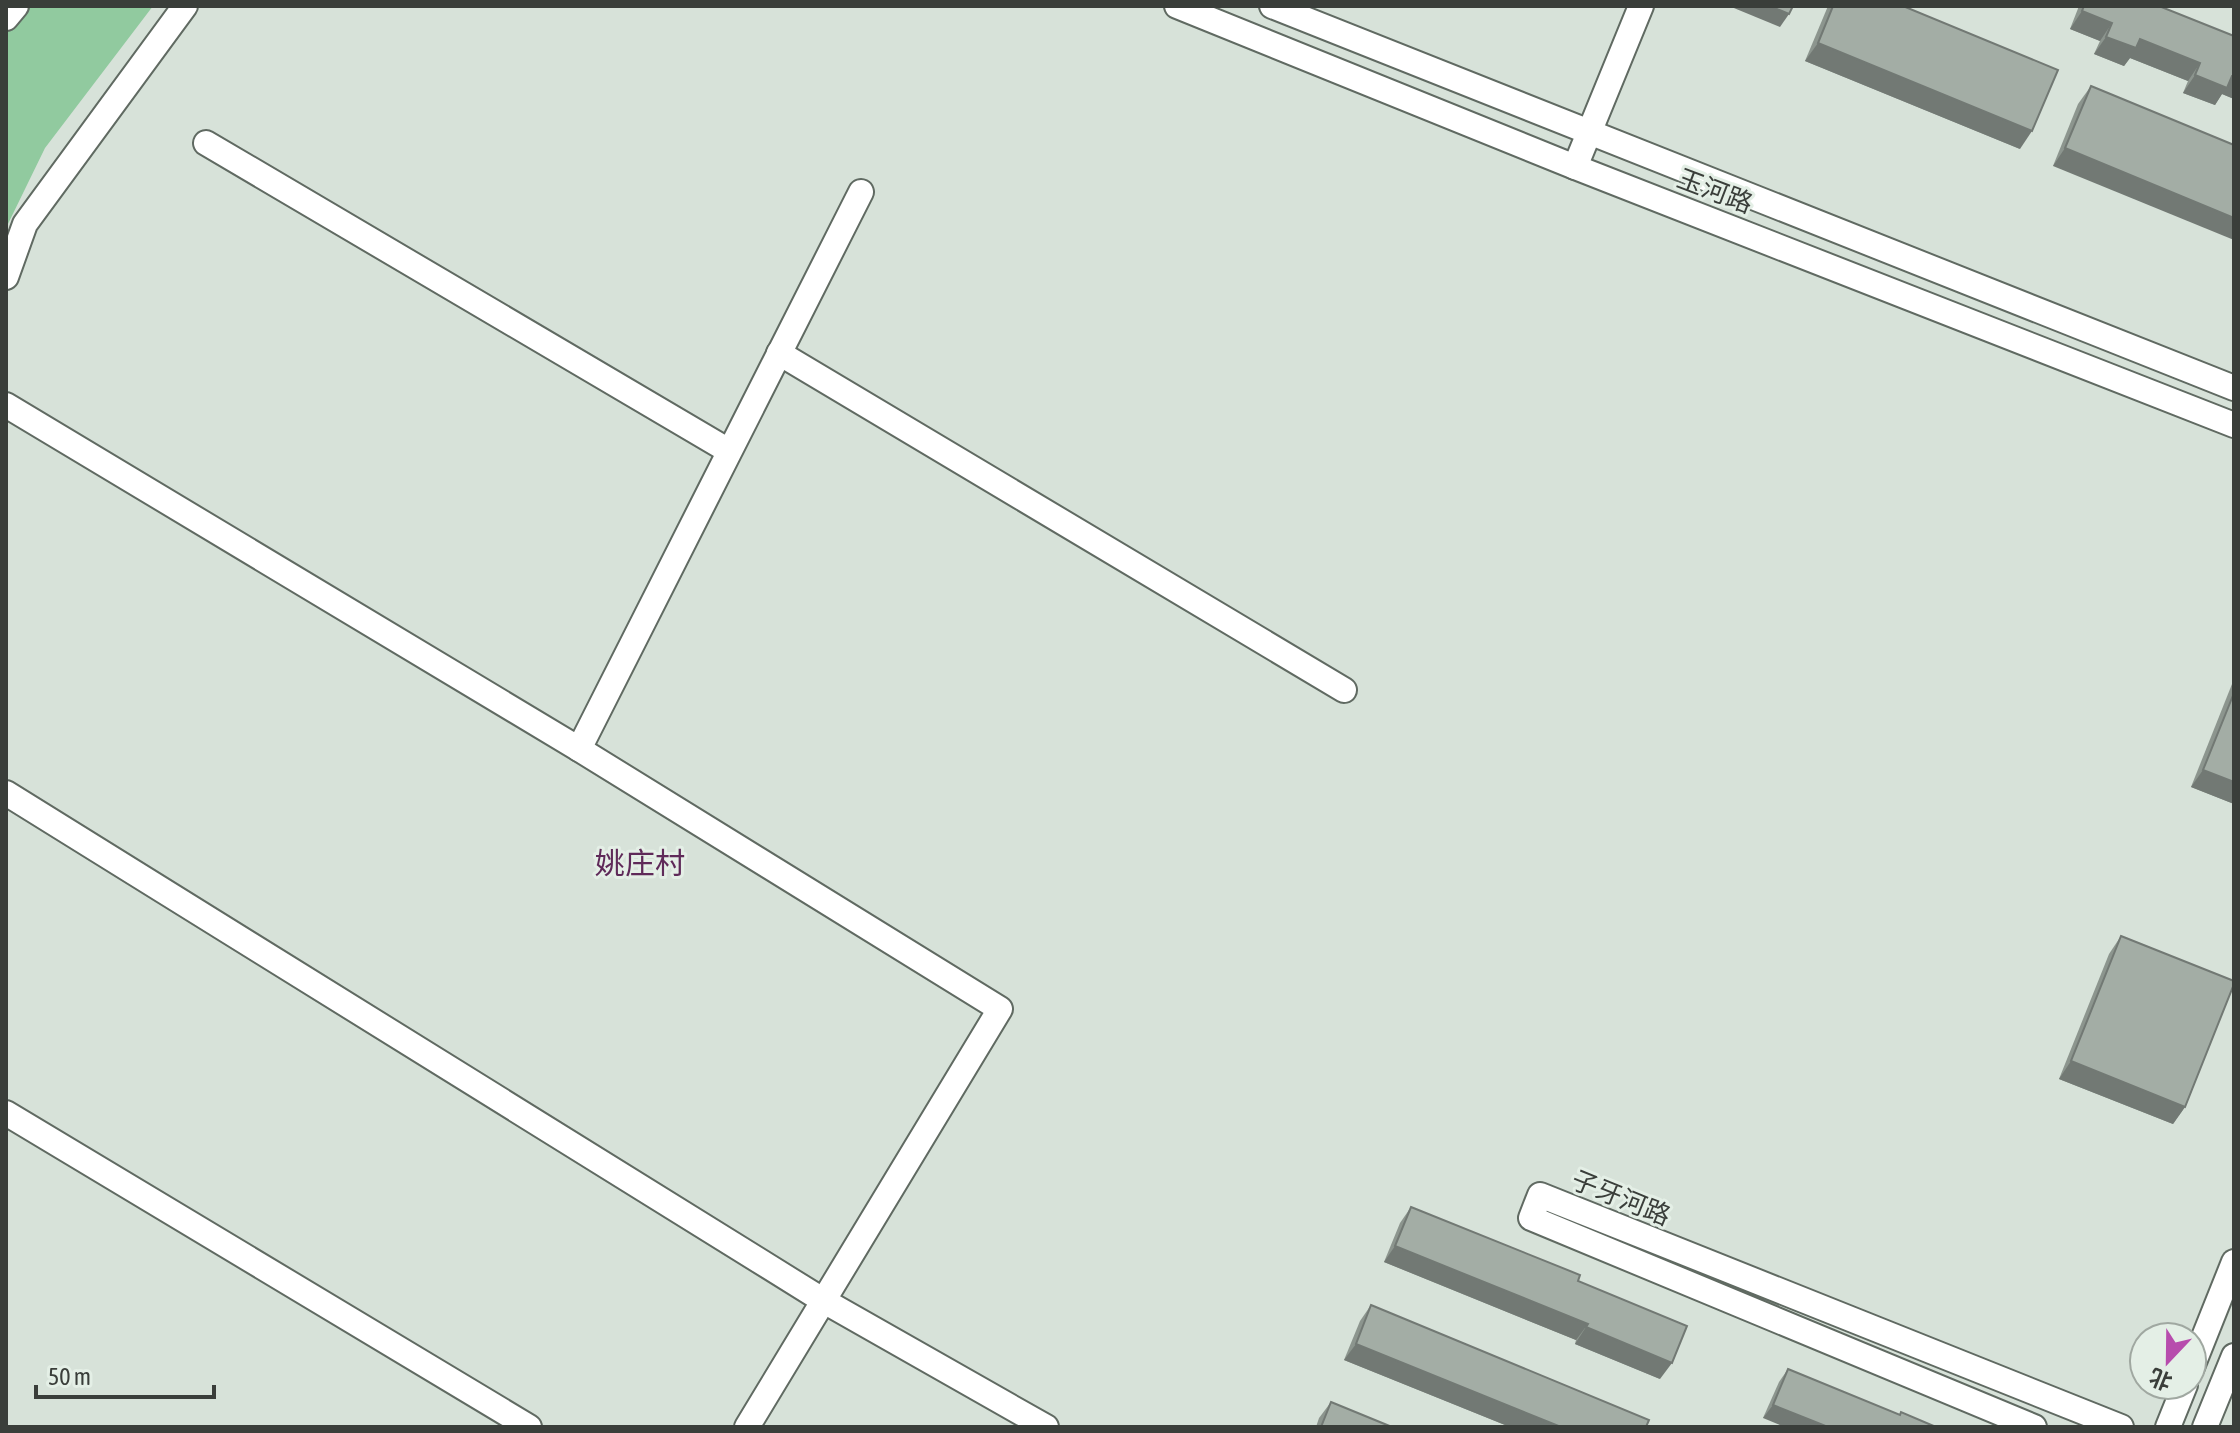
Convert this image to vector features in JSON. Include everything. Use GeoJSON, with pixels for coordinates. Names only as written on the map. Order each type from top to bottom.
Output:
{"type":"FeatureCollection","features":[{"type":"Feature","properties":{"kind":"street"},"geometry":{"type":"LineString","coordinates":[[6,18],[16,6]]}},
{"type":"Feature","properties":{"kind":"street"},"geometry":{"type":"LineString","coordinates":[[6,277],[25,224],[185,6]]}},
{"type":"Feature","properties":{"kind":"street","name":"玉河路"},"geometry":{"type":"LineString","coordinates":[[1177,6],[1575,167],[2234,425]]}},
{"type":"Feature","properties":{"kind":"street","name":"玉河路"},"geometry":{"type":"LineString","coordinates":[[1272,6],[2234,388]]}},
{"type":"Feature","properties":{"kind":"street"},"geometry":{"type":"LineString","coordinates":[[1575,167],[1641,6]]}},
{"type":"Feature","properties":{"kind":"street"},"geometry":{"type":"LineString","coordinates":[[206,143],[729,451]]}},
{"type":"Feature","properties":{"kind":"street"},"geometry":{"type":"LineString","coordinates":[[579,749],[861,192]]}},
{"type":"Feature","properties":{"kind":"street"},"geometry":{"type":"LineString","coordinates":[[779,353],[1344,690]]}},
{"type":"Feature","properties":{"kind":"street"},"geometry":{"type":"LineString","coordinates":[[6,405],[579,749],[1000,1009],[747,1427]]}},
{"type":"Feature","properties":{"kind":"street"},"geometry":{"type":"LineString","coordinates":[[6,793],[824,1301],[1046,1427]]}},
{"type":"Feature","properties":{"kind":"street"},"geometry":{"type":"LineString","coordinates":[[6,1113],[529,1427]]}},
{"type":"Feature","properties":{"kind":"street","name":"子牙河路"},"geometry":{"type":"LineString","coordinates":[[2034,1427],[1531,1218],[1540,1195],[2121,1427]]}},
{"type":"Feature","properties":{"kind":"street"},"geometry":{"type":"LineString","coordinates":[[2208,1327],[2234,1262]]}},
{"type":"Feature","properties":{"kind":"street"},"geometry":{"type":"LineString","coordinates":[[2205,1427],[2234,1356]]}},
{"type":"Feature","properties":{"kind":"street"},"geometry":{"type":"LineString","coordinates":[[2168,1427],[2179,1401]]}},
{"type":"Feature","properties":{"kind":"green space"},"geometry":{"type":"Polygon","coordinates":[[[6,6],[153,6],[45,148],[6,228],[6,6]]]}},
{"type":"Feature","properties":{"kind":"building"},"geometry":{"type":"Polygon","coordinates":[[[1770,6],[1793,6],[1789,14],[1770,6]]]}},
{"type":"Feature","properties":{"kind":"building"},"geometry":{"type":"Polygon","coordinates":[[[1833,6],[1903,6],[2058,70],[2032,131],[1818,43],[1833,6]]]}},
{"type":"Feature","properties":{"kind":"building"},"geometry":{"type":"Polygon","coordinates":[[[2084,6],[2159,6],[2234,36],[2234,76],[2227,88],[2195,75],[2200,63],[2140,39],[2136,48],[2106,37],[2112,23],[2082,11],[2084,6]]]}},
{"type":"Feature","properties":{"kind":"building"},"geometry":{"type":"Polygon","coordinates":[[[2091,86],[2234,145],[2234,218],[2065,148],[2091,86]]]}},
{"type":"Feature","properties":{"kind":"building"},"geometry":{"type":"Polygon","coordinates":[[[2234,693],[2234,782],[2203,770],[2234,693]]]}},
{"type":"Feature","properties":{"kind":"building"},"geometry":{"type":"Polygon","coordinates":[[[2121,936],[2234,981],[2185,1107],[2071,1061],[2121,936]]]}},
{"type":"Feature","properties":{"kind":"building"},"geometry":{"type":"Polygon","coordinates":[[[1411,1207],[1580,1275],[1578,1281],[1687,1326],[1672,1363],[1586,1327],[1588,1324],[1395,1246],[1411,1207]]]}},
{"type":"Feature","properties":{"kind":"building"},"geometry":{"type":"Polygon","coordinates":[[[1371,1305],[1649,1420],[1646,1427],[1561,1427],[1356,1344],[1371,1305]]]}},
{"type":"Feature","properties":{"kind":"building"},"geometry":{"type":"Polygon","coordinates":[[[1788,1369],[1936,1427],[1828,1427],[1773,1405],[1788,1369]]]}},
{"type":"Feature","properties":{"kind":"building"},"geometry":{"type":"Polygon","coordinates":[[[1331,1402],[1392,1427],[1321,1427],[1331,1402]]]}},
{"type":"Feature","properties":{"kind":"district","name":"姚庄村"},"geometry":{"type":"Point","coordinates":[640,864]}}]}
